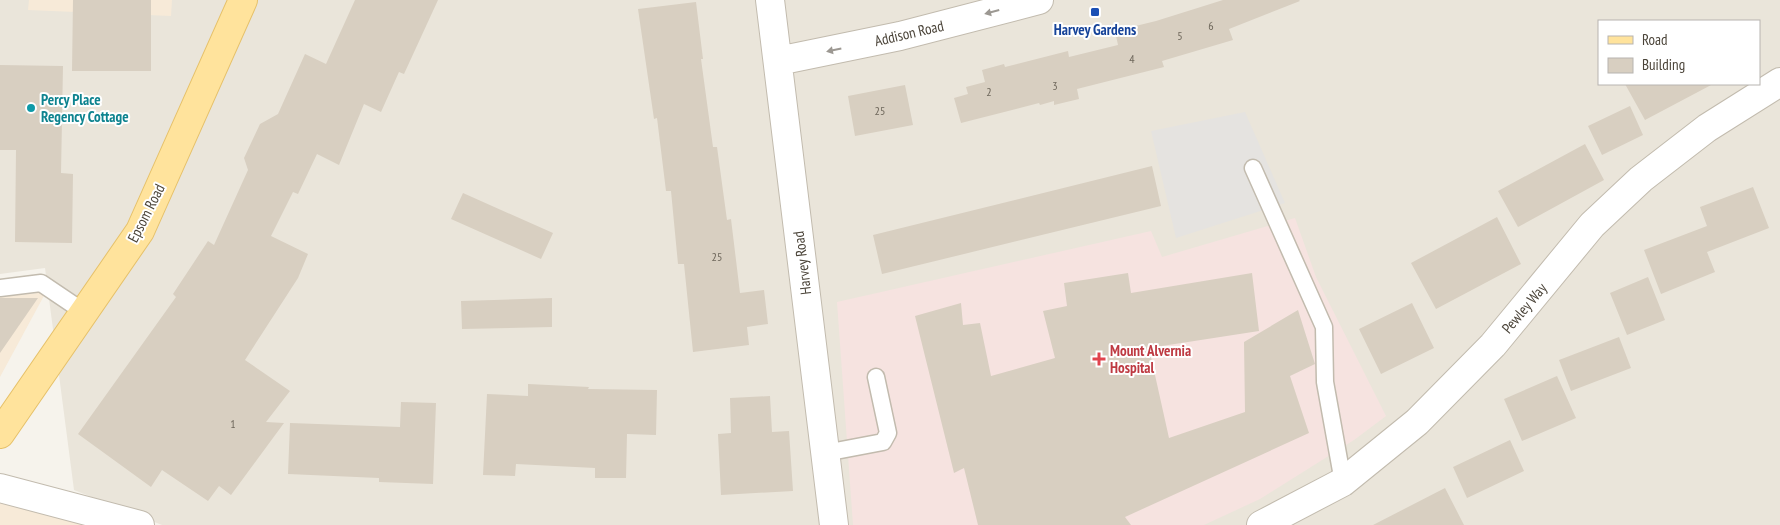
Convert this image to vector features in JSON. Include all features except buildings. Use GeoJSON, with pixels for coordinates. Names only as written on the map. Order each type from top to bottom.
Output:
{"type":"FeatureCollection","features":[{"type":"Feature","properties":{"kind":"main road","name":"Epsom Road"},"geometry":{"type":"LineString","coordinates":[[0,434],[140,231],[243,0]]}},
{"type":"Feature","properties":{"kind":"street","name":"Harvey Road"},"geometry":{"type":"LineString","coordinates":[[770,0],[834,525]]}},
{"type":"Feature","properties":{"kind":"street","name":"Addison Road"},"geometry":{"type":"LineString","coordinates":[[778,61],[900,36],[1039,0]]}},
{"type":"Feature","properties":{"kind":"street","name":"Pewley Way"},"geometry":{"type":"LineString","coordinates":[[1261,525],[1343,482],[1417,422],[1493,345],[1592,225],[1634,185],[1707,128],[1780,82]]}},
{"type":"Feature","properties":{"kind":"street"},"geometry":{"type":"LineString","coordinates":[[0,488],[140,525]]}},
{"type":"Feature","properties":{"kind":"lane"},"geometry":{"type":"LineString","coordinates":[[1253,168],[1324,328],[1325,382],[1343,482]]}},
{"type":"Feature","properties":{"kind":"lane"},"geometry":{"type":"LineString","coordinates":[[0,288],[41,282],[84,312]]}},
{"type":"Feature","properties":{"kind":"lane"},"geometry":{"type":"LineString","coordinates":[[825,453],[883,442],[888,433],[876,377]]}},
{"type":"Feature","properties":{"kind":"shaded area"},"geometry":{"type":"Polygon","coordinates":[[[0,0],[1780,0],[1780,525],[162,525],[74,490],[45,268],[0,274],[0,0]]]}},
{"type":"Feature","properties":{"kind":"shaded area"},"geometry":{"type":"Polygon","coordinates":[[[29,0],[172,0],[171,16],[28,10],[29,0]]]}},
{"type":"Feature","properties":{"kind":"shaded area"},"geometry":{"type":"Polygon","coordinates":[[[1245,112],[1285,203],[1176,238],[1151,131],[1245,112]]]}},
{"type":"Feature","properties":{"kind":"shaded area","name":"Mount Alvernia Hospital"},"geometry":{"type":"Polygon","coordinates":[[[1295,218],[1316,277],[1386,416],[1354,440],[1260,499],[1204,525],[853,525],[837,302],[1151,231],[1162,257],[1295,218]]]}},
{"type":"Feature","properties":{"kind":"shaded area"},"geometry":{"type":"Polygon","coordinates":[[[46,292],[0,377],[0,297],[46,292]]]}},
{"type":"Feature","properties":{"kind":"shaded area"},"geometry":{"type":"Polygon","coordinates":[[[0,492],[108,525],[0,525],[0,492]]]}},
{"type":"Feature","properties":{"kind":"place","name":"Harvey Gardens"},"geometry":{"type":"Point","coordinates":[1095,12]}},
{"type":"Feature","properties":{"kind":"place","name":"Percy Place Regency Cottage"},"geometry":{"type":"Point","coordinates":[31,108]}},
{"type":"Feature","properties":{"kind":"place","name":"Mount Alvernia Hospital"},"geometry":{"type":"Point","coordinates":[1099,359]}}]}
